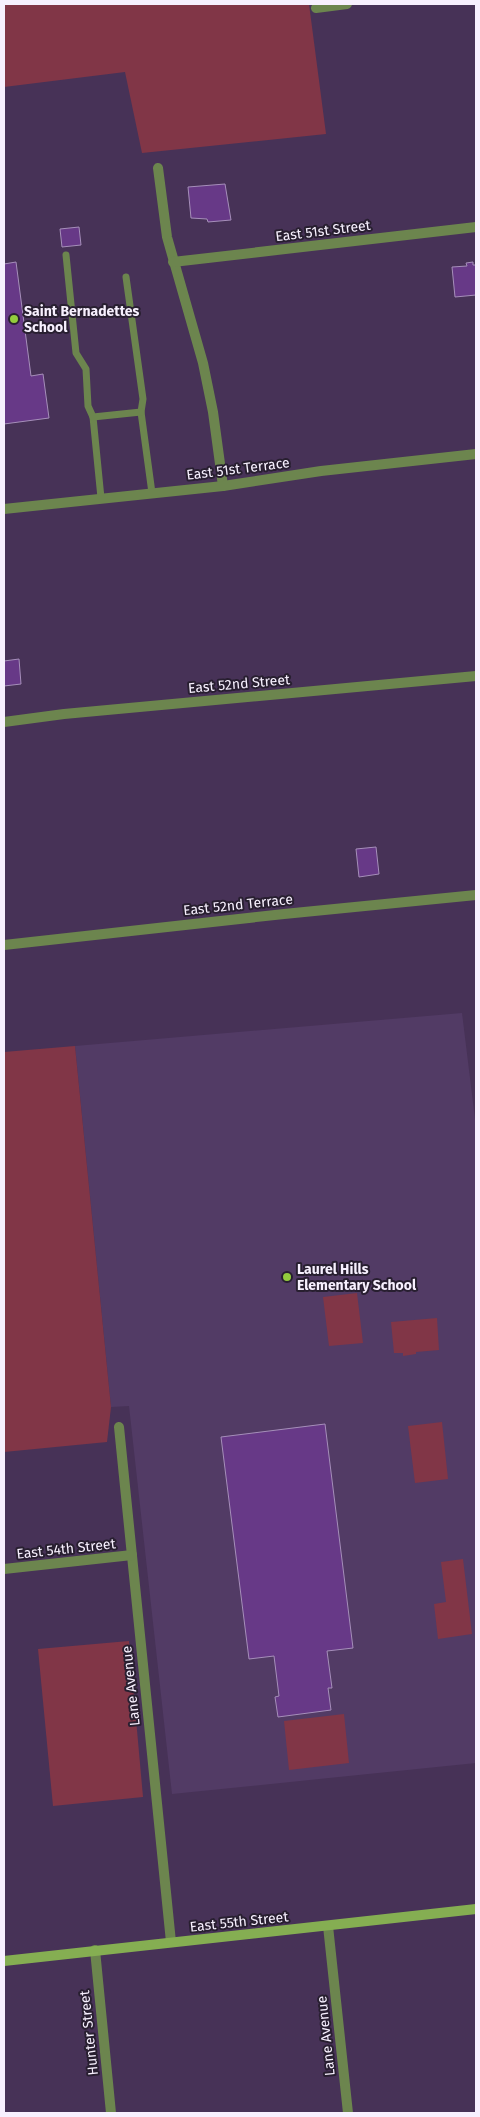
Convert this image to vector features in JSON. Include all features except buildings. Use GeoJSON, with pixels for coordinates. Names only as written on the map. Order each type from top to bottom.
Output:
{"type":"FeatureCollection","features":[{"type":"Feature","properties":{"kind":"street"},"geometry":{"type":"LineString","coordinates":[[316,8],[347,4]]}},
{"type":"Feature","properties":{"kind":"street"},"geometry":{"type":"LineString","coordinates":[[158,168],[167,238],[214,412],[223,486]]}},
{"type":"Feature","properties":{"kind":"street","name":"East 51st Street"},"geometry":{"type":"LineString","coordinates":[[173,262],[476,227]]}},
{"type":"Feature","properties":{"kind":"street","name":"East 51st Terrace"},"geometry":{"type":"LineString","coordinates":[[4,508],[223,486],[321,471],[476,454]]}},
{"type":"Feature","properties":{"kind":"street","name":"East 52nd Street"},"geometry":{"type":"LineString","coordinates":[[4,722],[64,714],[476,676]]}},
{"type":"Feature","properties":{"kind":"street","name":"East 52nd Terrace"},"geometry":{"type":"LineString","coordinates":[[4,945],[476,895]]}},
{"type":"Feature","properties":{"kind":"street","name":"Lane Avenue"},"geometry":{"type":"LineString","coordinates":[[119,1427],[172,1942]]}},
{"type":"Feature","properties":{"kind":"street","name":"East 54th Street"},"geometry":{"type":"LineString","coordinates":[[4,1570],[132,1555]]}},
{"type":"Feature","properties":{"kind":"street","name":"East 55th Street"},"geometry":{"type":"LineString","coordinates":[[4,1961],[476,1910]]}},
{"type":"Feature","properties":{"kind":"street","name":"Lane Avenue"},"geometry":{"type":"LineString","coordinates":[[328,1926],[348,2113]]}},
{"type":"Feature","properties":{"kind":"street","name":"Hunter Street"},"geometry":{"type":"LineString","coordinates":[[95,1950],[111,2113]]}},
{"type":"Feature","properties":{"kind":"lane"},"geometry":{"type":"LineString","coordinates":[[66,255],[76,353],[86,369],[88,406],[94,418],[101,498]]}},
{"type":"Feature","properties":{"kind":"lane"},"geometry":{"type":"LineString","coordinates":[[126,277],[143,399],[141,412],[152,493]]}},
{"type":"Feature","properties":{"kind":"lane"},"geometry":{"type":"LineString","coordinates":[[94,418],[141,412]]}},
{"type":"Feature","properties":{"kind":"shaded area"},"geometry":{"type":"Polygon","coordinates":[[[4,4],[309,4],[326,134],[142,153],[125,72],[4,87],[4,4]]]}},
{"type":"Feature","properties":{"kind":"shaded area","name":"Laurel Hills Elementary School"},"geometry":{"type":"Polygon","coordinates":[[[462,1013],[476,1127],[476,1763],[172,1794],[129,1406],[111,1407],[75,1046],[462,1013]]]}},
{"type":"Feature","properties":{"kind":"shaded area"},"geometry":{"type":"Polygon","coordinates":[[[75,1046],[111,1407],[107,1442],[4,1452],[4,1052],[75,1046]]]}},
{"type":"Feature","properties":{"kind":"shaded area"},"geometry":{"type":"Polygon","coordinates":[[[357,1293],[363,1343],[329,1346],[323,1297],[357,1293]]]}},
{"type":"Feature","properties":{"kind":"shaded area"},"geometry":{"type":"Polygon","coordinates":[[[437,1318],[439,1350],[416,1352],[416,1354],[403,1356],[403,1353],[394,1353],[391,1322],[437,1318]]]}},
{"type":"Feature","properties":{"kind":"shaded area"},"geometry":{"type":"Polygon","coordinates":[[[442,1422],[448,1479],[415,1483],[408,1426],[442,1422]]]}},
{"type":"Feature","properties":{"kind":"shaded area"},"geometry":{"type":"Polygon","coordinates":[[[463,1559],[472,1634],[438,1639],[434,1604],[446,1602],[441,1562],[463,1559]]]}},
{"type":"Feature","properties":{"kind":"shaded area"},"geometry":{"type":"Polygon","coordinates":[[[129,1641],[143,1797],[53,1806],[38,1649],[129,1641]]]}},
{"type":"Feature","properties":{"kind":"shaded area"},"geometry":{"type":"Polygon","coordinates":[[[344,1714],[349,1763],[289,1770],[284,1721],[344,1714]]]}},
{"type":"Feature","properties":{"kind":"place","name":"Saint Bernadettes School"},"geometry":{"type":"Point","coordinates":[14,319]}},
{"type":"Feature","properties":{"kind":"place","name":"Laurel Hills Elementary School"},"geometry":{"type":"Point","coordinates":[287,1277]}}]}
